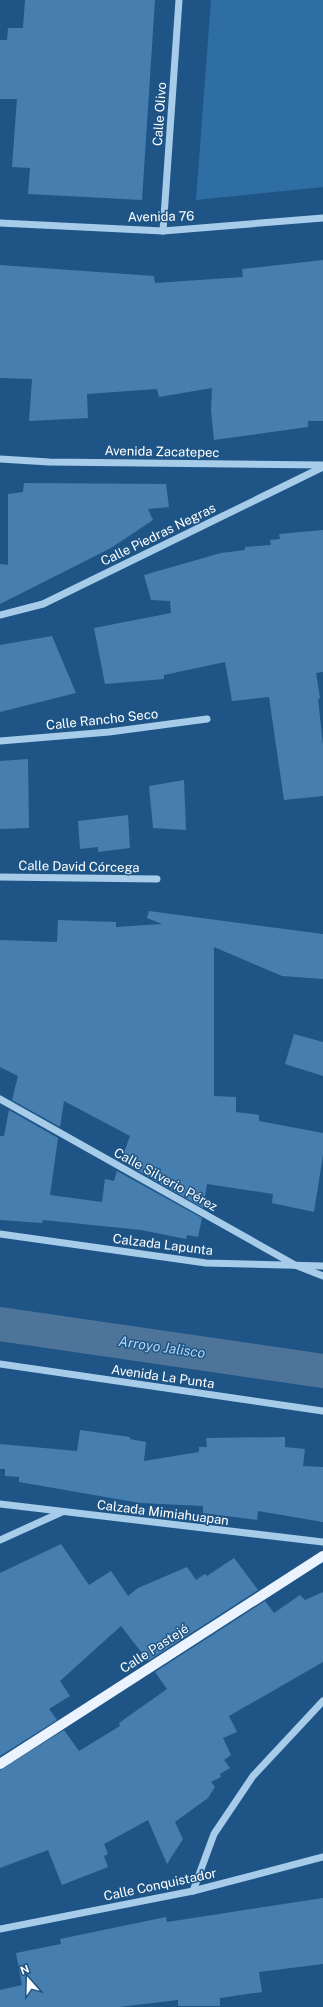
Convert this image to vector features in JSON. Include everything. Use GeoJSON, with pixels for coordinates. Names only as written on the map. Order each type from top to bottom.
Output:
{"type":"FeatureCollection","features":[{"type":"Feature","properties":{"kind":"main road","name":"Calle Pastejé"},"geometry":{"type":"LineString","coordinates":[[0,1764],[323,1556]]}},
{"type":"Feature","properties":{"kind":"street","name":"Calle Olivo"},"geometry":{"type":"LineString","coordinates":[[163,230],[179,0]]}},
{"type":"Feature","properties":{"kind":"street","name":"Avenida 76"},"geometry":{"type":"LineString","coordinates":[[0,223],[163,230],[323,218]]}},
{"type":"Feature","properties":{"kind":"street","name":"Avenida Zacatepec"},"geometry":{"type":"LineString","coordinates":[[0,459],[50,462],[323,466]]}},
{"type":"Feature","properties":{"kind":"street","name":"Calle Piedras Negras"},"geometry":{"type":"LineString","coordinates":[[0,615],[43,604],[323,466]]}},
{"type":"Feature","properties":{"kind":"street","name":"Calle Rancho Seco"},"geometry":{"type":"LineString","coordinates":[[0,741],[109,732],[207,719]]}},
{"type":"Feature","properties":{"kind":"street","name":"Calle David Córcega"},"geometry":{"type":"LineString","coordinates":[[0,877],[157,879]]}},
{"type":"Feature","properties":{"kind":"street","name":"Calle Silverio Pérez"},"geometry":{"type":"LineString","coordinates":[[0,1099],[295,1265],[323,1276]]}},
{"type":"Feature","properties":{"kind":"street","name":"Calzada Lapunta"},"geometry":{"type":"LineString","coordinates":[[0,1234],[206,1263],[323,1266]]}},
{"type":"Feature","properties":{"kind":"street","name":"Avenida La Punta"},"geometry":{"type":"LineString","coordinates":[[0,1364],[323,1411]]}},
{"type":"Feature","properties":{"kind":"street","name":"Calzada Mimiahuapan"},"geometry":{"type":"LineString","coordinates":[[0,1504],[323,1542]]}},
{"type":"Feature","properties":{"kind":"street"},"geometry":{"type":"LineString","coordinates":[[0,1540],[62,1512]]}},
{"type":"Feature","properties":{"kind":"street"},"geometry":{"type":"LineString","coordinates":[[193,1891],[214,1834],[253,1776],[323,1701]]}},
{"type":"Feature","properties":{"kind":"street","name":"Calle Conquistador"},"geometry":{"type":"LineString","coordinates":[[0,1929],[193,1891],[323,1857]]}},
{"type":"Feature","properties":{"kind":"shaded area"},"geometry":{"type":"Polygon","coordinates":[[[211,0],[323,0],[323,187],[196,200],[211,0]]]}},
{"type":"Feature","properties":{"kind":"building"},"geometry":{"type":"Polygon","coordinates":[[[25,0],[155,0],[142,200],[28,194],[30,168],[12,167],[17,99],[0,99],[0,40],[7,40],[8,28],[23,28],[25,0]]]}},
{"type":"Feature","properties":{"kind":"building"},"geometry":{"type":"Polygon","coordinates":[[[323,260],[323,421],[308,421],[308,427],[214,440],[211,411],[212,388],[159,397],[157,389],[87,394],[88,418],[29,421],[32,379],[0,378],[0,265],[154,276],[155,283],[243,277],[242,269],[323,260]]]}},
{"type":"Feature","properties":{"kind":"building"},"geometry":{"type":"Polygon","coordinates":[[[24,483],[166,484],[169,507],[148,509],[153,520],[111,548],[0,604],[0,564],[8,565],[8,494],[23,492],[24,483]]]}},
{"type":"Feature","properties":{"kind":"building"},"geometry":{"type":"Polygon","coordinates":[[[323,530],[323,672],[316,673],[320,698],[318,699],[323,745],[323,796],[284,800],[269,697],[232,701],[225,662],[164,675],[164,679],[105,684],[94,628],[171,613],[170,601],[151,600],[144,575],[221,553],[245,550],[245,547],[271,545],[270,540],[280,539],[279,534],[323,530]]]}},
{"type":"Feature","properties":{"kind":"building"},"geometry":{"type":"Polygon","coordinates":[[[52,636],[76,693],[0,712],[0,645],[52,636]]]}},
{"type":"Feature","properties":{"kind":"building"},"geometry":{"type":"Polygon","coordinates":[[[28,759],[29,828],[0,829],[0,761],[28,759]]]}},
{"type":"Feature","properties":{"kind":"building"},"geometry":{"type":"Polygon","coordinates":[[[184,780],[186,830],[153,828],[149,786],[184,780]]]}},
{"type":"Feature","properties":{"kind":"building"},"geometry":{"type":"Polygon","coordinates":[[[128,815],[130,848],[98,852],[98,847],[80,849],[78,821],[128,815]]]}},
{"type":"Feature","properties":{"kind":"building"},"geometry":{"type":"Polygon","coordinates":[[[149,911],[323,934],[323,979],[282,976],[214,947],[214,1096],[236,1097],[236,1112],[259,1115],[259,1121],[323,1133],[323,1155],[314,1212],[272,1203],[273,1194],[207,1184],[203,1208],[121,1161],[130,1136],[64,1101],[60,1127],[12,1100],[18,1076],[0,1067],[0,940],[57,942],[58,920],[116,922],[116,927],[162,924],[147,918],[149,911]]]}},
{"type":"Feature","properties":{"kind":"building"},"geometry":{"type":"Polygon","coordinates":[[[294,1034],[323,1042],[323,1076],[285,1064],[294,1034]]]}},
{"type":"Feature","properties":{"kind":"building"},"geometry":{"type":"Polygon","coordinates":[[[9,1110],[58,1138],[50,1195],[102,1202],[105,1179],[114,1181],[117,1171],[202,1218],[198,1237],[187,1235],[186,1239],[141,1230],[43,1220],[42,1223],[0,1220],[0,1136],[4,1136],[9,1110]]]}},
{"type":"Feature","properties":{"kind":"building"},"geometry":{"type":"Polygon","coordinates":[[[80,1430],[130,1437],[130,1439],[146,1442],[144,1461],[199,1452],[199,1447],[207,1447],[206,1438],[285,1437],[285,1447],[305,1449],[303,1466],[323,1467],[323,1522],[258,1511],[257,1520],[203,1513],[203,1506],[140,1503],[19,1482],[19,1477],[5,1476],[5,1469],[0,1469],[0,1444],[77,1451],[80,1430]]]}},
{"type":"Feature","properties":{"kind":"building"},"geometry":{"type":"Polygon","coordinates":[[[61,1544],[89,1585],[111,1571],[128,1596],[138,1588],[187,1567],[196,1580],[205,1574],[207,1576],[234,1558],[258,1590],[148,1661],[121,1626],[60,1681],[70,1696],[49,1709],[57,1720],[0,1756],[0,1573],[61,1544]]]}},
{"type":"Feature","properties":{"kind":"building"},"geometry":{"type":"Polygon","coordinates":[[[323,1592],[323,1662],[229,1716],[237,1732],[223,1738],[231,1755],[224,1760],[230,1768],[220,1774],[221,1777],[211,1782],[215,1787],[208,1798],[175,1822],[183,1839],[167,1864],[148,1820],[104,1844],[108,1854],[104,1856],[108,1867],[62,1885],[48,1850],[0,1868],[0,1770],[64,1730],[79,1751],[120,1726],[119,1723],[167,1689],[155,1672],[265,1601],[274,1613],[300,1595],[305,1600],[323,1592]]]}},
{"type":"Feature","properties":{"kind":"building"},"geometry":{"type":"Polygon","coordinates":[[[323,1898],[323,1964],[259,1972],[262,1992],[220,1998],[220,2006],[178,2006],[178,2000],[119,2007],[0,2007],[0,1990],[22,1985],[16,1953],[61,1944],[60,1939],[166,1917],[167,1922],[323,1898]]]}},
{"type":"Feature","properties":{"kind":"waterway","name":"Arroyo Jalisco"},"geometry":{"type":"LineString","coordinates":[[0,1324],[323,1371]]}}]}
